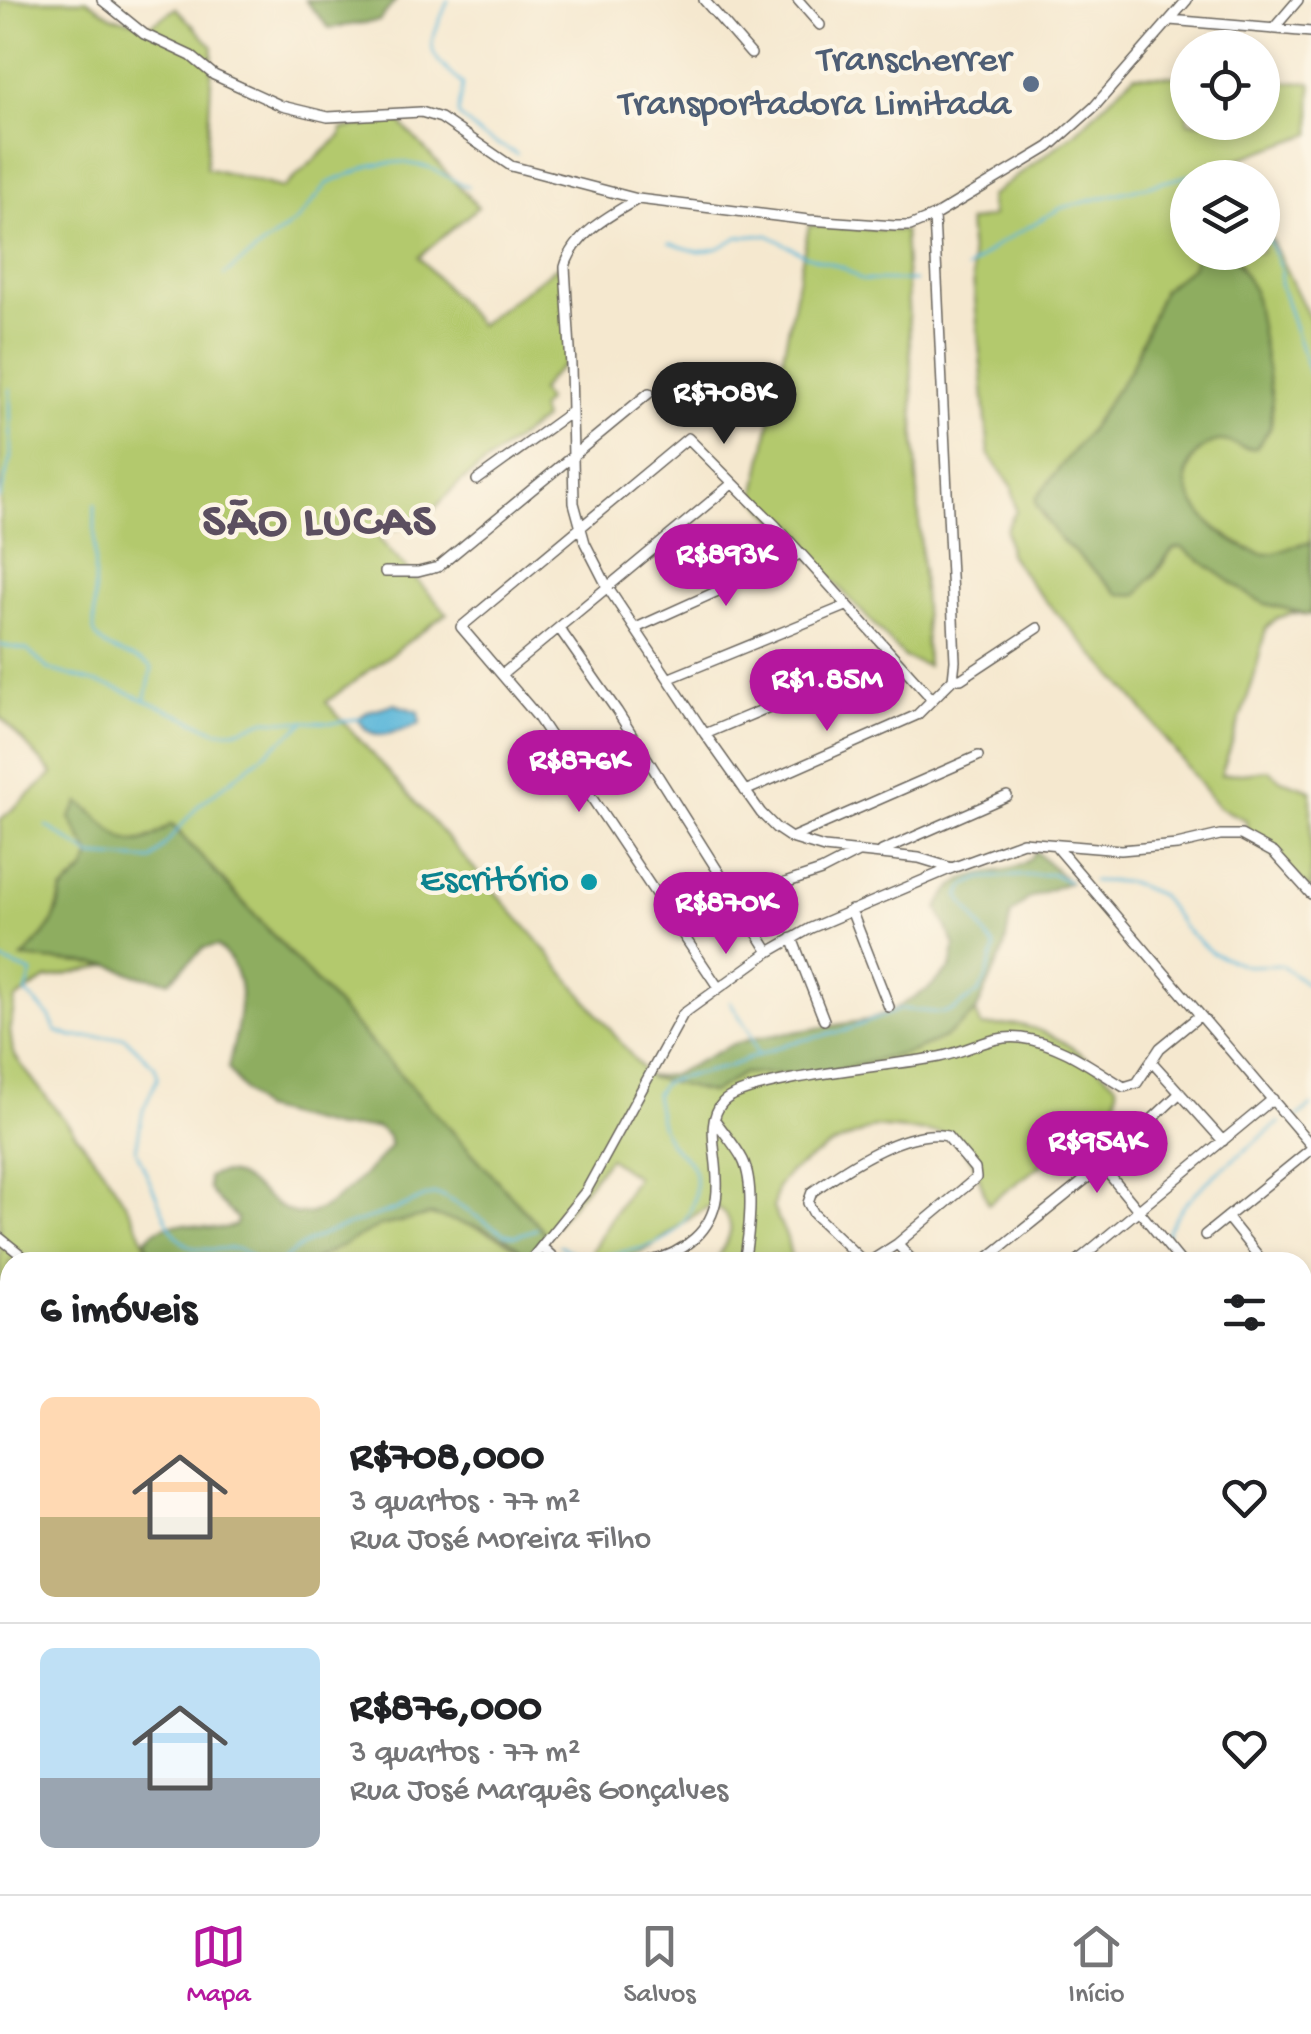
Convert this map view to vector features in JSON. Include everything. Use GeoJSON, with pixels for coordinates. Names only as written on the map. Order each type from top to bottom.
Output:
{"type":"FeatureCollection","features":[{"type":"Feature","properties":{"kind":"street"},"geometry":{"type":"LineString","coordinates":[[102,0],[144,34],[191,56],[238,87],[282,106],[328,117],[422,112],[441,118],[511,166],[638,199],[894,226],[910,226],[934,216],[1049,147],[1094,106],[1187,0]]}},
{"type":"Feature","properties":{"kind":"street"},"geometry":{"type":"LineString","coordinates":[[704,0],[752,54]]}},
{"type":"Feature","properties":{"kind":"street"},"geometry":{"type":"LineString","coordinates":[[798,0],[820,25]]}},
{"type":"Feature","properties":{"kind":"street"},"geometry":{"type":"LineString","coordinates":[[1274,28],[1298,0]]}},
{"type":"Feature","properties":{"kind":"street"},"geometry":{"type":"LineString","coordinates":[[1170,20],[1311,32]]}},
{"type":"Feature","properties":{"kind":"street"},"geometry":{"type":"LineString","coordinates":[[638,199],[583,237],[568,257],[566,267],[574,503],[592,559],[761,813],[791,838],[824,848],[919,858],[952,868]]}},
{"type":"Feature","properties":{"kind":"street"},"geometry":{"type":"LineString","coordinates":[[745,791],[917,716],[953,678],[956,661],[934,216]]}},
{"type":"Feature","properties":{"kind":"street"},"geometry":{"type":"LineString","coordinates":[[385,572],[418,572],[438,567],[649,393]]}},
{"type":"Feature","properties":{"kind":"street"},"geometry":{"type":"LineString","coordinates":[[477,480],[570,412]]}},
{"type":"Feature","properties":{"kind":"street"},"geometry":{"type":"LineString","coordinates":[[718,987],[537,716],[461,627],[688,438],[932,698]]}},
{"type":"Feature","properties":{"kind":"street"},"geometry":{"type":"LineString","coordinates":[[504,673],[733,483]]}},
{"type":"Feature","properties":{"kind":"street"},"geometry":{"type":"LineString","coordinates":[[636,628],[800,554]]}},
{"type":"Feature","properties":{"kind":"street"},"geometry":{"type":"LineString","coordinates":[[670,678],[846,606]]}},
{"type":"Feature","properties":{"kind":"street"},"geometry":{"type":"LineString","coordinates":[[559,628],[617,711],[769,952]]}},
{"type":"Feature","properties":{"kind":"street"},"geometry":{"type":"LineString","coordinates":[[953,678],[961,679],[1038,628]]}},
{"type":"Feature","properties":{"kind":"street"},"geometry":{"type":"LineString","coordinates":[[705,734],[891,656]]}},
{"type":"Feature","properties":{"kind":"street"},"geometry":{"type":"LineString","coordinates":[[791,838],[978,756]]}},
{"type":"Feature","properties":{"kind":"street"},"geometry":{"type":"LineString","coordinates":[[879,852],[1007,796]]}},
{"type":"Feature","properties":{"kind":"street"},"geometry":{"type":"LineString","coordinates":[[539,1252],[586,1191],[683,1014],[769,952],[852,910],[1024,842],[1147,849],[1220,835],[1241,835],[1257,841],[1311,894]]}},
{"type":"Feature","properties":{"kind":"street"},"geometry":{"type":"LineString","coordinates":[[1056,846],[1311,1147],[1205,1235]]}},
{"type":"Feature","properties":{"kind":"street"},"geometry":{"type":"LineString","coordinates":[[736,899],[821,871],[861,850]]}},
{"type":"Feature","properties":{"kind":"street"},"geometry":{"type":"LineString","coordinates":[[852,910],[890,1007]]}},
{"type":"Feature","properties":{"kind":"street"},"geometry":{"type":"LineString","coordinates":[[792,938],[824,1020]]}},
{"type":"Feature","properties":{"kind":"street"},"geometry":{"type":"LineString","coordinates":[[674,1252],[699,1234],[715,1210],[719,1179],[715,1120],[725,1100],[741,1091],[838,1071],[946,1056],[995,1039],[1019,1038],[1068,1052],[1124,1087],[1137,1083],[1160,1048],[1198,1016]]}},
{"type":"Feature","properties":{"kind":"street"},"geometry":{"type":"LineString","coordinates":[[1152,1061],[1222,1142]]}},
{"type":"Feature","properties":{"kind":"street"},"geometry":{"type":"LineString","coordinates":[[994,1252],[1102,1166],[1180,1093]]}},
{"type":"Feature","properties":{"kind":"street"},"geometry":{"type":"LineString","coordinates":[[1088,1252],[1273,1100]]}},
{"type":"Feature","properties":{"kind":"street"},"geometry":{"type":"LineString","coordinates":[[715,1120],[742,1158],[748,1175],[750,1237],[746,1252]]}},
{"type":"Feature","properties":{"kind":"street"},"geometry":{"type":"LineString","coordinates":[[856,1252],[814,1214],[808,1202],[812,1192],[863,1158],[931,1134],[947,1136],[956,1142],[977,1176],[884,1252]]}},
{"type":"Feature","properties":{"kind":"street"},"geometry":{"type":"LineString","coordinates":[[1102,1166],[1172,1252]]}},
{"type":"Feature","properties":{"kind":"street"},"geometry":{"type":"LineString","coordinates":[[1228,1217],[1255,1252]]}},
{"type":"Feature","properties":{"kind":"street"},"geometry":{"type":"LineString","coordinates":[[898,1244],[905,1252]]}},
{"type":"Feature","properties":{"kind":"street"},"geometry":{"type":"LineString","coordinates":[[543,1248],[547,1252]]}},
{"type":"Feature","properties":{"kind":"green space"},"geometry":{"type":"Polygon","coordinates":[[[0,0],[87,0],[113,17],[151,25],[176,8],[213,47],[206,168],[283,188],[341,136],[342,129],[398,120],[478,207],[419,257],[479,325],[560,264],[571,359],[540,391],[546,401],[540,409],[543,419],[457,485],[433,510],[397,529],[384,528],[380,532],[380,540],[447,613],[326,702],[535,937],[648,1076],[720,1086],[742,1073],[911,1052],[944,1038],[976,1012],[981,1026],[1021,1025],[1061,1041],[1117,1085],[1116,1098],[1100,1121],[988,1204],[974,1163],[952,1134],[874,1127],[828,1147],[789,1173],[777,1187],[773,1208],[790,1252],[720,1252],[730,1225],[713,1204],[640,1252],[592,1252],[636,1177],[609,1158],[547,1235],[172,824],[148,838],[129,840],[112,831],[92,811],[91,855],[84,871],[62,891],[52,927],[22,958],[111,965],[46,979],[15,1000],[10,1030],[13,1053],[111,1181],[147,1252],[0,1252],[0,820],[53,774],[0,716],[0,0]]]}},
{"type":"Feature","properties":{"kind":"green space"},"geometry":{"type":"Polygon","coordinates":[[[305,0],[396,0],[379,21],[329,28],[305,0]]]}},
{"type":"Feature","properties":{"kind":"green space"},"geometry":{"type":"Polygon","coordinates":[[[1134,75],[1170,76],[1170,140],[1280,140],[1280,82],[1311,83],[1311,134],[1236,160],[1170,160],[1170,270],[1188,270],[1163,290],[1131,368],[1088,432],[1036,498],[1044,519],[1105,581],[1153,578],[1173,549],[1181,547],[1252,597],[1311,615],[1292,613],[1277,618],[1266,628],[1254,678],[1221,775],[1269,770],[1281,780],[1311,790],[1311,890],[1248,835],[1246,820],[1218,807],[1137,702],[1033,587],[1009,554],[1006,529],[1016,511],[1012,486],[989,455],[968,222],[992,216],[989,197],[1076,132],[1134,75]]]}},
{"type":"Feature","properties":{"kind":"green space"},"geometry":{"type":"Polygon","coordinates":[[[809,225],[904,231],[927,666],[905,658],[755,497],[809,225]]]}},
{"type":"Feature","properties":{"kind":"green space"},"geometry":{"type":"Polygon","coordinates":[[[1280,258],[1311,321],[1311,543],[1275,554],[1240,544],[1203,517],[1189,499],[1186,481],[1192,462],[1203,447],[1227,440],[1251,448],[1270,429],[1271,395],[1241,270],[1280,270],[1280,258]]]}},
{"type":"Feature","properties":{"kind":"green space"},"geometry":{"type":"Polygon","coordinates":[[[1188,270],[1241,270],[1254,291],[1272,398],[1270,428],[1256,448],[1223,441],[1212,443],[1194,457],[1187,472],[1188,489],[1209,522],[1242,547],[1266,554],[1311,543],[1311,615],[1252,597],[1181,547],[1173,549],[1138,595],[1119,594],[1058,537],[1036,504],[1036,498],[1088,432],[1131,368],[1163,290],[1188,270]]]}},
{"type":"Feature","properties":{"kind":"green space"},"geometry":{"type":"Polygon","coordinates":[[[79,802],[131,841],[155,836],[171,824],[547,1235],[533,1252],[523,1252],[509,1240],[482,1228],[431,1215],[380,1226],[329,1252],[148,1252],[146,1239],[168,1225],[213,1229],[236,1225],[237,1218],[209,1189],[208,1177],[234,1175],[280,1207],[306,1214],[339,1196],[391,1145],[377,1127],[336,1128],[261,1109],[243,1090],[228,1068],[240,987],[229,958],[217,946],[204,948],[169,981],[135,975],[111,965],[22,958],[49,928],[62,891],[84,871],[91,856],[70,818],[79,802]]]}},
{"type":"Feature","properties":{"kind":"green space"},"geometry":{"type":"Polygon","coordinates":[[[1035,851],[1069,882],[1029,898],[1011,914],[1004,949],[976,1012],[944,1038],[911,1052],[821,1074],[743,1073],[712,1093],[648,1077],[672,1075],[733,1044],[868,1020],[893,1010],[928,989],[951,968],[955,946],[938,908],[948,892],[960,881],[1015,868],[1035,851]]]}},
{"type":"Feature","properties":{"kind":"green space"},"geometry":{"type":"Polygon","coordinates":[[[431,1215],[495,1235],[523,1252],[329,1252],[380,1226],[431,1215]]]}},
{"type":"Feature","properties":{"kind":"water"},"geometry":{"type":"Polygon","coordinates":[[[394,704],[419,712],[420,724],[386,734],[364,727],[359,718],[394,704]]]}},
{"type":"Feature","properties":{"kind":"waterway"},"geometry":{"type":"LineString","coordinates":[[448,0],[432,45],[439,62],[463,84],[458,115],[482,136],[517,154]]}},
{"type":"Feature","properties":{"kind":"waterway"},"geometry":{"type":"LineString","coordinates":[[224,275],[299,219],[327,184],[372,165],[401,162],[428,167],[468,187]]}},
{"type":"Feature","properties":{"kind":"waterway"},"geometry":{"type":"LineString","coordinates":[[967,269],[997,245],[1061,208],[1170,180]]}},
{"type":"Feature","properties":{"kind":"waterway"},"geometry":{"type":"LineString","coordinates":[[669,243],[699,252],[719,248],[738,237],[768,235],[805,255],[844,268],[861,280],[915,281]]}},
{"type":"Feature","properties":{"kind":"waterway"},"geometry":{"type":"LineString","coordinates":[[1280,267],[1280,284],[1311,377]]}},
{"type":"Feature","properties":{"kind":"waterway"},"geometry":{"type":"LineString","coordinates":[[0,498],[11,456],[10,388]]}},
{"type":"Feature","properties":{"kind":"waterway"},"geometry":{"type":"LineString","coordinates":[[95,504],[94,632],[105,646],[152,668],[146,698]]}},
{"type":"Feature","properties":{"kind":"waterway"},"geometry":{"type":"LineString","coordinates":[[0,645],[27,650],[48,669],[119,689],[217,731],[235,731],[267,720],[333,723],[361,718]]}},
{"type":"Feature","properties":{"kind":"waterway"},"geometry":{"type":"LineString","coordinates":[[47,826],[92,856],[152,860],[198,806],[304,723]]}},
{"type":"Feature","properties":{"kind":"waterway"},"geometry":{"type":"LineString","coordinates":[[622,1252],[666,1238],[683,1223],[693,1203],[693,1168],[672,1146],[662,1128],[655,1095],[663,1084],[727,1067],[790,1043],[844,1031],[901,1009],[942,1013],[953,1010],[978,993],[995,948],[959,896],[966,885],[981,878],[1053,874],[1068,881]]}},
{"type":"Feature","properties":{"kind":"waterway"},"geometry":{"type":"LineString","coordinates":[[1093,881],[1129,882],[1160,895],[1184,928],[1212,953],[1247,966],[1281,965],[1311,987]]}},
{"type":"Feature","properties":{"kind":"waterway"},"geometry":{"type":"LineString","coordinates":[[0,960],[32,973],[26,993],[49,1016],[56,1031],[72,1037],[124,1037],[155,1067],[158,1077],[143,1110],[136,1150],[169,1225],[192,1248],[246,1252]]}},
{"type":"Feature","properties":{"kind":"waterway"},"geometry":{"type":"LineString","coordinates":[[730,1002],[749,1031],[757,1054]]}},
{"type":"Feature","properties":{"kind":"waterway"},"geometry":{"type":"LineString","coordinates":[[1298,1117],[1311,1106]]}},
{"type":"Feature","properties":{"kind":"waterway"},"geometry":{"type":"LineString","coordinates":[[1166,1236],[1198,1190],[1280,1122]]}},
{"type":"Feature","properties":{"kind":"waterway"},"geometry":{"type":"LineString","coordinates":[[293,1252],[323,1235],[435,1194],[505,1234],[515,1236],[536,1229]]}},
{"type":"Feature","properties":{"kind":"waterway"},"geometry":{"type":"LineString","coordinates":[[560,1245],[571,1252]]}},
{"type":"Feature","properties":{"kind":"place","name":"Transcherrer Transportadora Limitada"},"geometry":{"type":"Point","coordinates":[1031,84]}},
{"type":"Feature","properties":{"kind":"place","name":"Escritório"},"geometry":{"type":"Point","coordinates":[589,882]}},
{"type":"Feature","properties":{"kind":"district","name":"SÃO LUCAS"},"geometry":{"type":"Point","coordinates":[320,524]}}]}
